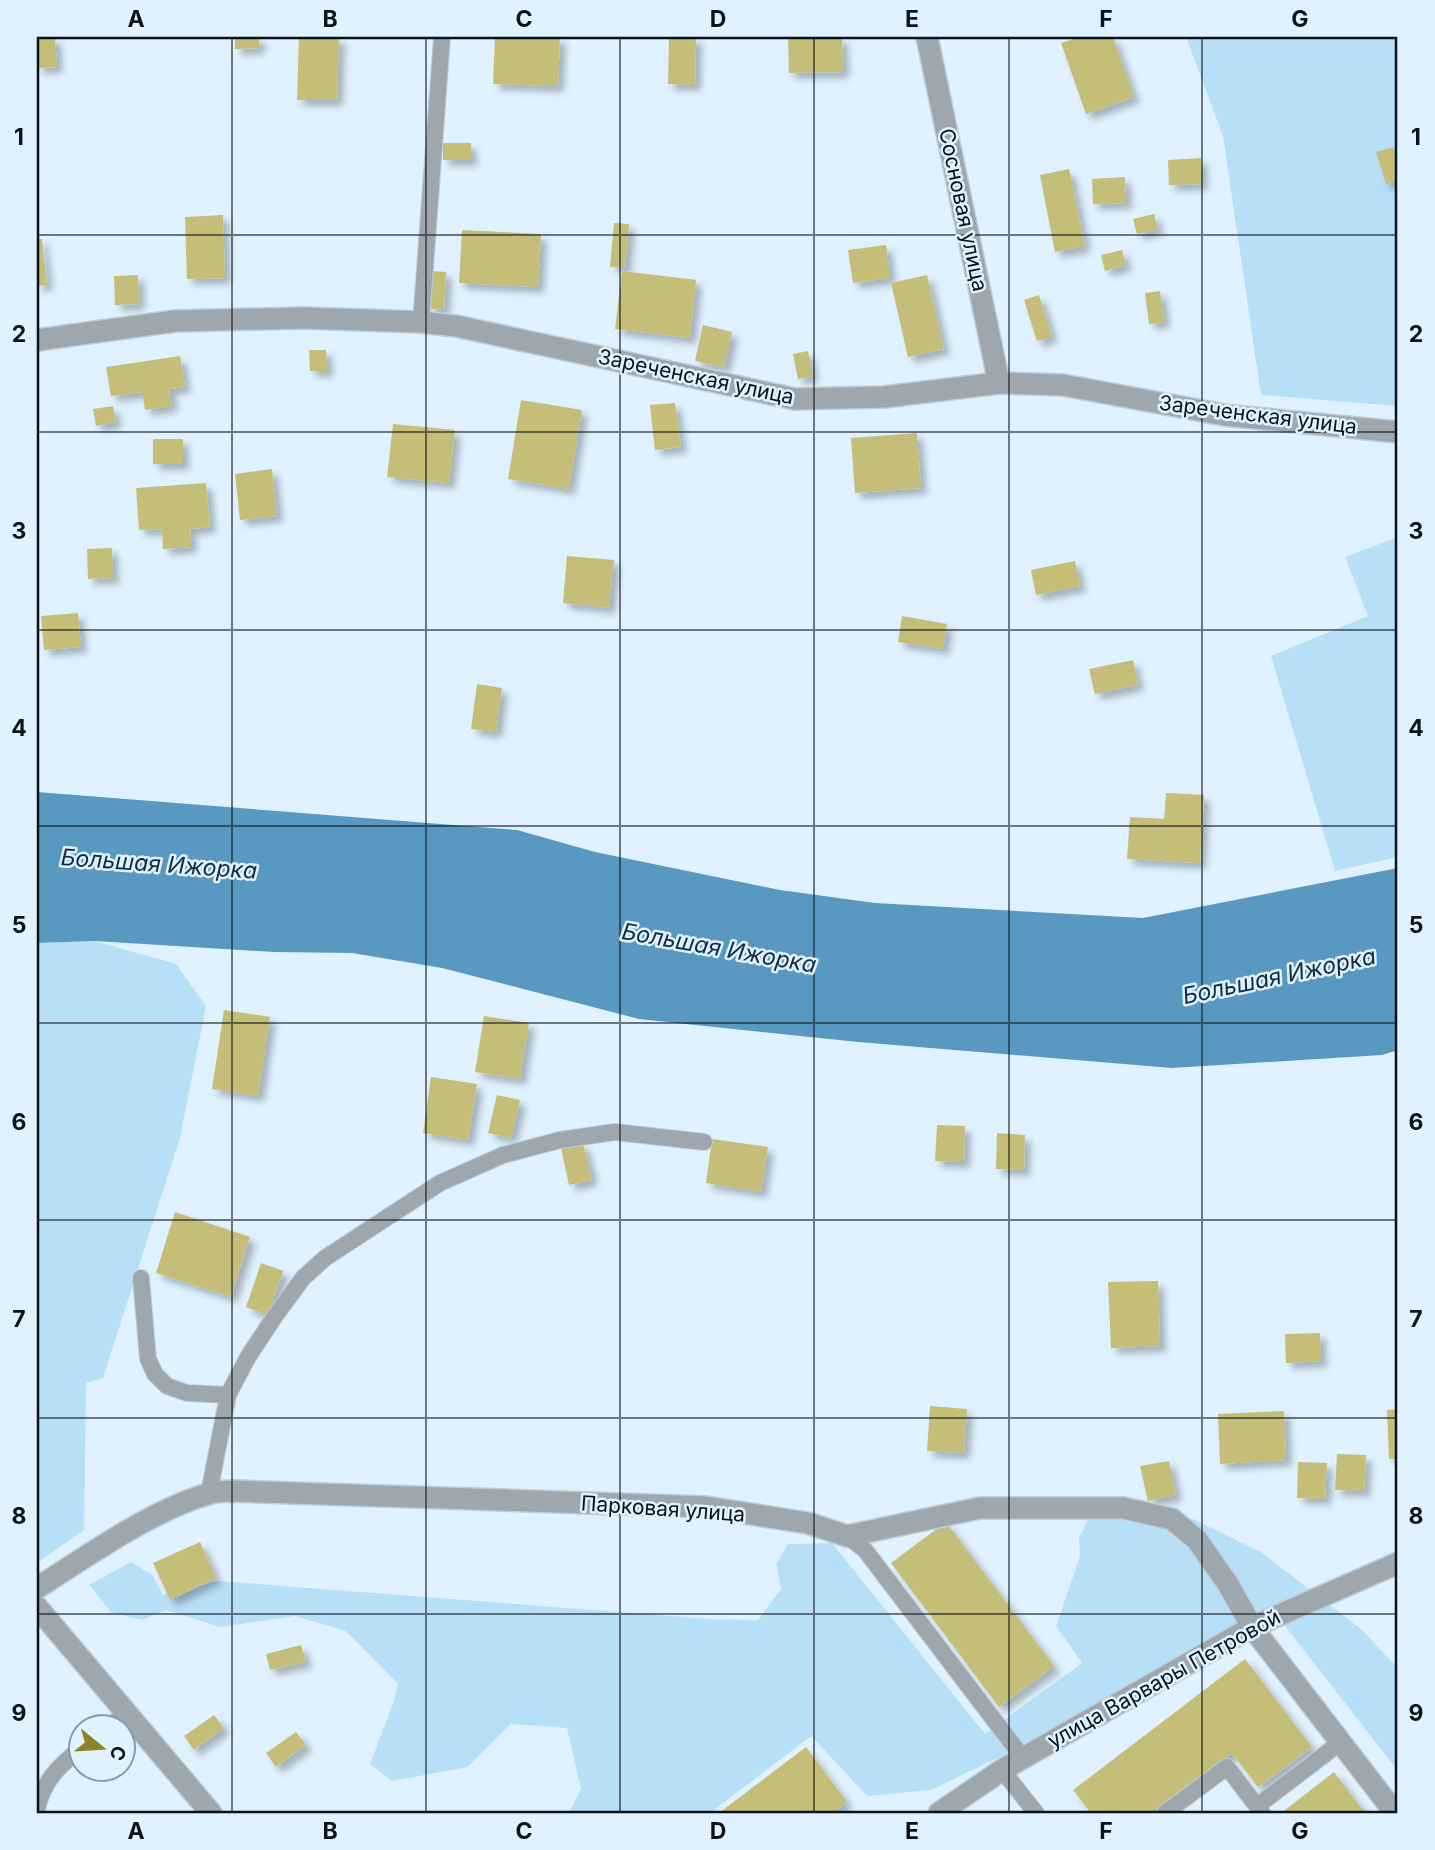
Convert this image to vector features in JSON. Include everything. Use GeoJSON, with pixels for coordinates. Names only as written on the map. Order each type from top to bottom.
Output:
{"type":"FeatureCollection","features":[{"type":"Feature","properties":{"kind":"street","name":"Сосновая улица"},"geometry":{"type":"LineString","coordinates":[[926,37],[999,383]]}},
{"type":"Feature","properties":{"kind":"street","name":"Зареченская улица"},"geometry":{"type":"LineString","coordinates":[[37,340],[175,321],[304,318],[421,322],[456,326],[795,399],[884,397],[999,383],[1063,385],[1224,415],[1398,432]]}},
{"type":"Feature","properties":{"kind":"street","name":"Парковая улица"},"geometry":{"type":"LineString","coordinates":[[37,1588],[122,1535],[177,1506],[209,1493],[249,1491],[706,1507],[808,1523],[848,1536]]}},
{"type":"Feature","properties":{"kind":"street"},"geometry":{"type":"LineString","coordinates":[[848,1536],[980,1507],[1123,1508],[1172,1519],[1197,1540],[1228,1584],[1252,1626],[1395,1813]]}},
{"type":"Feature","properties":{"kind":"street","name":"улица Варвары Петровой"},"geometry":{"type":"LineString","coordinates":[[939,1813],[1002,1770],[1252,1626],[1398,1563]]}},
{"type":"Feature","properties":{"kind":"street"},"geometry":{"type":"LineString","coordinates":[[37,1606],[211,1813]]}},
{"type":"Feature","properties":{"kind":"lane"},"geometry":{"type":"LineString","coordinates":[[421,322],[442,37]]}},
{"type":"Feature","properties":{"kind":"lane"},"geometry":{"type":"LineString","coordinates":[[209,1493],[228,1395],[254,1348],[303,1279],[325,1258],[440,1183],[503,1156],[560,1140],[615,1132],[704,1142]]}},
{"type":"Feature","properties":{"kind":"lane"},"geometry":{"type":"LineString","coordinates":[[141,1278],[148,1359],[155,1374],[167,1386],[187,1393],[228,1395]]}},
{"type":"Feature","properties":{"kind":"lane"},"geometry":{"type":"LineString","coordinates":[[848,1536],[865,1549],[1023,1758]]}},
{"type":"Feature","properties":{"kind":"lane"},"geometry":{"type":"LineString","coordinates":[[1166,1813],[1227,1767],[1259,1810],[1341,1742]]}},
{"type":"Feature","properties":{"kind":"lane"},"geometry":{"type":"LineString","coordinates":[[37,1809],[40,1797],[58,1767],[66,1760]]}},
{"type":"Feature","properties":{"kind":"lane"},"geometry":{"type":"LineString","coordinates":[[1002,1770],[1036,1813]]}},
{"type":"Feature","properties":{"kind":"shaded area"},"geometry":{"type":"Polygon","coordinates":[[[1186,37],[1398,37],[1398,406],[1261,395],[1223,136],[1186,37]]]}},
{"type":"Feature","properties":{"kind":"shaded area"},"geometry":{"type":"Polygon","coordinates":[[[1398,537],[1398,857],[1335,871],[1271,656],[1368,616],[1345,557],[1398,537]]]}},
{"type":"Feature","properties":{"kind":"shaded area"},"geometry":{"type":"Polygon","coordinates":[[[95,941],[176,964],[206,1006],[180,1138],[103,1378],[86,1383],[84,1530],[37,1563],[37,943],[95,941]]]}},
{"type":"Feature","properties":{"kind":"shaded area"},"geometry":{"type":"Polygon","coordinates":[[[1100,1509],[1193,1519],[1261,1552],[1361,1629],[1398,1668],[1398,1771],[1271,1608],[1008,1753],[931,1790],[867,1796],[811,1736],[710,1813],[569,1813],[581,1789],[567,1728],[511,1724],[468,1767],[392,1781],[370,1764],[398,1684],[346,1631],[295,1616],[220,1627],[166,1610],[142,1620],[111,1612],[89,1585],[131,1562],[152,1575],[163,1595],[219,1581],[709,1619],[758,1620],[781,1589],[776,1564],[788,1544],[832,1543],[985,1734],[1082,1663],[1056,1626],[1080,1556],[1079,1538],[1087,1521],[1100,1509]]]}},
{"type":"Feature","properties":{"kind":"water","name":"Большая Ижорка"},"geometry":{"type":"Polygon","coordinates":[[[37,792],[517,830],[595,852],[780,890],[875,903],[1143,918],[1398,868],[1398,1050],[1382,1055],[1172,1068],[858,1042],[639,1019],[442,968],[352,953],[274,952],[95,941],[37,943],[37,792]]]}},
{"type":"Feature","properties":{"kind":"building"},"geometry":{"type":"Polygon","coordinates":[[[37,37],[55,37],[57,67],[37,68],[37,37]]]}},
{"type":"Feature","properties":{"kind":"building"},"geometry":{"type":"Polygon","coordinates":[[[235,37],[259,37],[259,48],[235,49],[235,37]]]}},
{"type":"Feature","properties":{"kind":"building"},"geometry":{"type":"Polygon","coordinates":[[[299,37],[339,37],[337,100],[297,100],[299,37]]]}},
{"type":"Feature","properties":{"kind":"building"},"geometry":{"type":"Polygon","coordinates":[[[495,37],[560,37],[558,86],[493,84],[495,37]]]}},
{"type":"Feature","properties":{"kind":"building"},"geometry":{"type":"Polygon","coordinates":[[[669,37],[696,37],[695,85],[668,84],[669,37]]]}},
{"type":"Feature","properties":{"kind":"building"},"geometry":{"type":"Polygon","coordinates":[[[788,37],[842,37],[843,72],[789,73],[788,37]]]}},
{"type":"Feature","properties":{"kind":"building"},"geometry":{"type":"Polygon","coordinates":[[[1079,37],[1113,37],[1134,97],[1086,114],[1061,43],[1079,37]]]}},
{"type":"Feature","properties":{"kind":"building"},"geometry":{"type":"Polygon","coordinates":[[[443,143],[471,143],[471,160],[443,160],[443,143]]]}},
{"type":"Feature","properties":{"kind":"building"},"geometry":{"type":"Polygon","coordinates":[[[1394,147],[1398,161],[1398,181],[1386,184],[1376,152],[1394,147]]]}},
{"type":"Feature","properties":{"kind":"building"},"geometry":{"type":"Polygon","coordinates":[[[1201,158],[1202,184],[1169,185],[1168,160],[1201,158]]]}},
{"type":"Feature","properties":{"kind":"building"},"geometry":{"type":"Polygon","coordinates":[[[1069,169],[1085,246],[1055,252],[1040,175],[1069,169]]]}},
{"type":"Feature","properties":{"kind":"building"},"geometry":{"type":"Polygon","coordinates":[[[1125,177],[1126,203],[1093,204],[1092,179],[1125,177]]]}},
{"type":"Feature","properties":{"kind":"building"},"geometry":{"type":"Polygon","coordinates":[[[1154,214],[1158,229],[1137,234],[1133,219],[1154,214]]]}},
{"type":"Feature","properties":{"kind":"building"},"geometry":{"type":"Polygon","coordinates":[[[223,215],[225,278],[187,279],[185,217],[223,215]]]}},
{"type":"Feature","properties":{"kind":"building"},"geometry":{"type":"Polygon","coordinates":[[[614,223],[629,224],[625,268],[610,267],[614,223]]]}},
{"type":"Feature","properties":{"kind":"building"},"geometry":{"type":"Polygon","coordinates":[[[462,230],[541,234],[538,287],[459,283],[462,230]]]}},
{"type":"Feature","properties":{"kind":"building"},"geometry":{"type":"Polygon","coordinates":[[[37,239],[42,239],[47,285],[37,286],[37,239]]]}},
{"type":"Feature","properties":{"kind":"building"},"geometry":{"type":"Polygon","coordinates":[[[886,245],[890,278],[853,283],[848,250],[886,245]]]}},
{"type":"Feature","properties":{"kind":"building"},"geometry":{"type":"Polygon","coordinates":[[[1122,250],[1126,265],[1105,271],[1101,255],[1122,250]]]}},
{"type":"Feature","properties":{"kind":"building"},"geometry":{"type":"Polygon","coordinates":[[[431,271],[446,272],[444,310],[428,309],[431,271]]]}},
{"type":"Feature","properties":{"kind":"building"},"geometry":{"type":"Polygon","coordinates":[[[622,271],[696,280],[690,338],[615,329],[622,271]]]}},
{"type":"Feature","properties":{"kind":"building"},"geometry":{"type":"Polygon","coordinates":[[[138,275],[139,304],[115,305],[114,276],[138,275]]]}},
{"type":"Feature","properties":{"kind":"building"},"geometry":{"type":"Polygon","coordinates":[[[927,275],[944,349],[908,357],[891,283],[927,275]]]}},
{"type":"Feature","properties":{"kind":"building"},"geometry":{"type":"Polygon","coordinates":[[[1160,291],[1164,322],[1149,324],[1145,293],[1160,291]]]}},
{"type":"Feature","properties":{"kind":"building"},"geometry":{"type":"Polygon","coordinates":[[[1039,295],[1052,337],[1037,341],[1024,300],[1039,295]]]}},
{"type":"Feature","properties":{"kind":"building"},"geometry":{"type":"Polygon","coordinates":[[[703,325],[732,332],[724,367],[695,361],[703,325]]]}},
{"type":"Feature","properties":{"kind":"building"},"geometry":{"type":"Polygon","coordinates":[[[309,350],[326,350],[327,371],[310,371],[309,350]]]}},
{"type":"Feature","properties":{"kind":"building"},"geometry":{"type":"Polygon","coordinates":[[[808,351],[813,376],[798,379],[793,354],[808,351]]]}},
{"type":"Feature","properties":{"kind":"building"},"geometry":{"type":"Polygon","coordinates":[[[180,356],[185,387],[169,389],[172,406],[145,410],[142,392],[111,396],[106,367],[180,356]]]}},
{"type":"Feature","properties":{"kind":"building"},"geometry":{"type":"Polygon","coordinates":[[[521,400],[582,410],[569,489],[508,479],[521,400]]]}},
{"type":"Feature","properties":{"kind":"building"},"geometry":{"type":"Polygon","coordinates":[[[675,403],[681,447],[655,450],[650,405],[675,403]]]}},
{"type":"Feature","properties":{"kind":"building"},"geometry":{"type":"Polygon","coordinates":[[[113,406],[116,422],[96,426],[93,409],[113,406]]]}},
{"type":"Feature","properties":{"kind":"building"},"geometry":{"type":"Polygon","coordinates":[[[393,424],[455,430],[449,483],[387,477],[393,424]]]}},
{"type":"Feature","properties":{"kind":"building"},"geometry":{"type":"Polygon","coordinates":[[[917,433],[921,488],[855,493],[851,438],[917,433]]]}},
{"type":"Feature","properties":{"kind":"building"},"geometry":{"type":"Polygon","coordinates":[[[153,439],[183,439],[183,464],[153,464],[153,439]]]}},
{"type":"Feature","properties":{"kind":"building"},"geometry":{"type":"Polygon","coordinates":[[[272,469],[277,516],[240,520],[235,474],[272,469]]]}},
{"type":"Feature","properties":{"kind":"building"},"geometry":{"type":"Polygon","coordinates":[[[206,483],[210,527],[190,529],[191,547],[163,549],[162,529],[139,530],[136,488],[206,483]]]}},
{"type":"Feature","properties":{"kind":"building"},"geometry":{"type":"Polygon","coordinates":[[[112,548],[113,578],[88,579],[87,549],[112,548]]]}},
{"type":"Feature","properties":{"kind":"building"},"geometry":{"type":"Polygon","coordinates":[[[567,556],[614,560],[609,608],[563,603],[567,556]]]}},
{"type":"Feature","properties":{"kind":"building"},"geometry":{"type":"Polygon","coordinates":[[[1075,561],[1080,586],[1036,595],[1031,570],[1075,561]]]}},
{"type":"Feature","properties":{"kind":"building"},"geometry":{"type":"Polygon","coordinates":[[[78,613],[81,647],[44,650],[41,616],[78,613]]]}},
{"type":"Feature","properties":{"kind":"building"},"geometry":{"type":"Polygon","coordinates":[[[902,616],[947,624],[943,649],[898,642],[902,616]]]}},
{"type":"Feature","properties":{"kind":"building"},"geometry":{"type":"Polygon","coordinates":[[[1133,660],[1138,685],[1095,694],[1089,669],[1133,660]]]}},
{"type":"Feature","properties":{"kind":"building"},"geometry":{"type":"Polygon","coordinates":[[[477,684],[502,688],[496,732],[471,729],[477,684]]]}},
{"type":"Feature","properties":{"kind":"building"},"geometry":{"type":"Polygon","coordinates":[[[1166,793],[1204,795],[1200,863],[1127,859],[1130,817],[1164,819],[1166,793]]]}},
{"type":"Feature","properties":{"kind":"building"},"geometry":{"type":"Polygon","coordinates":[[[224,1010],[270,1017],[258,1096],[212,1089],[224,1010]]]}},
{"type":"Feature","properties":{"kind":"building"},"geometry":{"type":"Polygon","coordinates":[[[484,1016],[529,1023],[520,1079],[475,1072],[484,1016]]]}},
{"type":"Feature","properties":{"kind":"building"},"geometry":{"type":"Polygon","coordinates":[[[431,1077],[477,1084],[468,1140],[423,1133],[431,1077]]]}},
{"type":"Feature","properties":{"kind":"building"},"geometry":{"type":"Polygon","coordinates":[[[497,1095],[520,1100],[511,1138],[488,1133],[497,1095]]]}},
{"type":"Feature","properties":{"kind":"building"},"geometry":{"type":"Polygon","coordinates":[[[937,1125],[965,1126],[964,1162],[935,1161],[937,1125]]]}},
{"type":"Feature","properties":{"kind":"building"},"geometry":{"type":"Polygon","coordinates":[[[997,1133],[1025,1135],[1024,1170],[996,1169],[997,1133]]]}},
{"type":"Feature","properties":{"kind":"building"},"geometry":{"type":"Polygon","coordinates":[[[712,1139],[768,1147],[761,1192],[706,1183],[712,1139]]]}},
{"type":"Feature","properties":{"kind":"building"},"geometry":{"type":"Polygon","coordinates":[[[583,1143],[592,1180],[569,1185],[561,1148],[583,1143]]]}},
{"type":"Feature","properties":{"kind":"building"},"geometry":{"type":"Polygon","coordinates":[[[175,1212],[250,1237],[231,1297],[156,1273],[175,1212]]]}},
{"type":"Feature","properties":{"kind":"building"},"geometry":{"type":"Polygon","coordinates":[[[261,1263],[283,1271],[268,1315],[246,1307],[261,1263]]]}},
{"type":"Feature","properties":{"kind":"building"},"geometry":{"type":"Polygon","coordinates":[[[1158,1281],[1160,1346],[1111,1348],[1108,1282],[1158,1281]]]}},
{"type":"Feature","properties":{"kind":"building"},"geometry":{"type":"Polygon","coordinates":[[[1320,1333],[1321,1361],[1286,1363],[1285,1334],[1320,1333]]]}},
{"type":"Feature","properties":{"kind":"building"},"geometry":{"type":"Polygon","coordinates":[[[930,1406],[967,1409],[964,1453],[927,1451],[930,1406]]]}},
{"type":"Feature","properties":{"kind":"building"},"geometry":{"type":"Polygon","coordinates":[[[1398,1409],[1398,1459],[1389,1459],[1387,1410],[1398,1409]]]}},
{"type":"Feature","properties":{"kind":"building"},"geometry":{"type":"Polygon","coordinates":[[[1284,1411],[1286,1460],[1220,1464],[1218,1414],[1284,1411]]]}},
{"type":"Feature","properties":{"kind":"building"},"geometry":{"type":"Polygon","coordinates":[[[1337,1454],[1366,1455],[1364,1491],[1335,1490],[1337,1454]]]}},
{"type":"Feature","properties":{"kind":"building"},"geometry":{"type":"Polygon","coordinates":[[[1169,1461],[1176,1495],[1148,1501],[1140,1466],[1169,1461]]]}},
{"type":"Feature","properties":{"kind":"building"},"geometry":{"type":"Polygon","coordinates":[[[1298,1462],[1327,1463],[1325,1499],[1297,1498],[1298,1462]]]}},
{"type":"Feature","properties":{"kind":"building"},"geometry":{"type":"Polygon","coordinates":[[[946,1522],[1054,1666],[999,1707],[891,1563],[946,1522]]]}},
{"type":"Feature","properties":{"kind":"building"},"geometry":{"type":"Polygon","coordinates":[[[200,1542],[216,1578],[170,1600],[153,1563],[200,1542]]]}},
{"type":"Feature","properties":{"kind":"building"},"geometry":{"type":"Polygon","coordinates":[[[301,1645],[306,1662],[270,1670],[266,1654],[301,1645]]]}},
{"type":"Feature","properties":{"kind":"building"},"geometry":{"type":"Polygon","coordinates":[[[1245,1659],[1312,1747],[1258,1787],[1232,1753],[1153,1813],[1091,1813],[1073,1790],[1245,1659]]]}},
{"type":"Feature","properties":{"kind":"building"},"geometry":{"type":"Polygon","coordinates":[[[214,1715],[224,1728],[194,1750],[184,1736],[214,1715]]]}},
{"type":"Feature","properties":{"kind":"building"},"geometry":{"type":"Polygon","coordinates":[[[296,1732],[306,1745],[276,1767],[266,1753],[296,1732]]]}},
{"type":"Feature","properties":{"kind":"building"},"geometry":{"type":"Polygon","coordinates":[[[806,1747],[847,1802],[833,1813],[719,1813],[806,1747]]]}},
{"type":"Feature","properties":{"kind":"building"},"geometry":{"type":"Polygon","coordinates":[[[1334,1772],[1365,1813],[1281,1813],[1334,1772]]]}}]}
